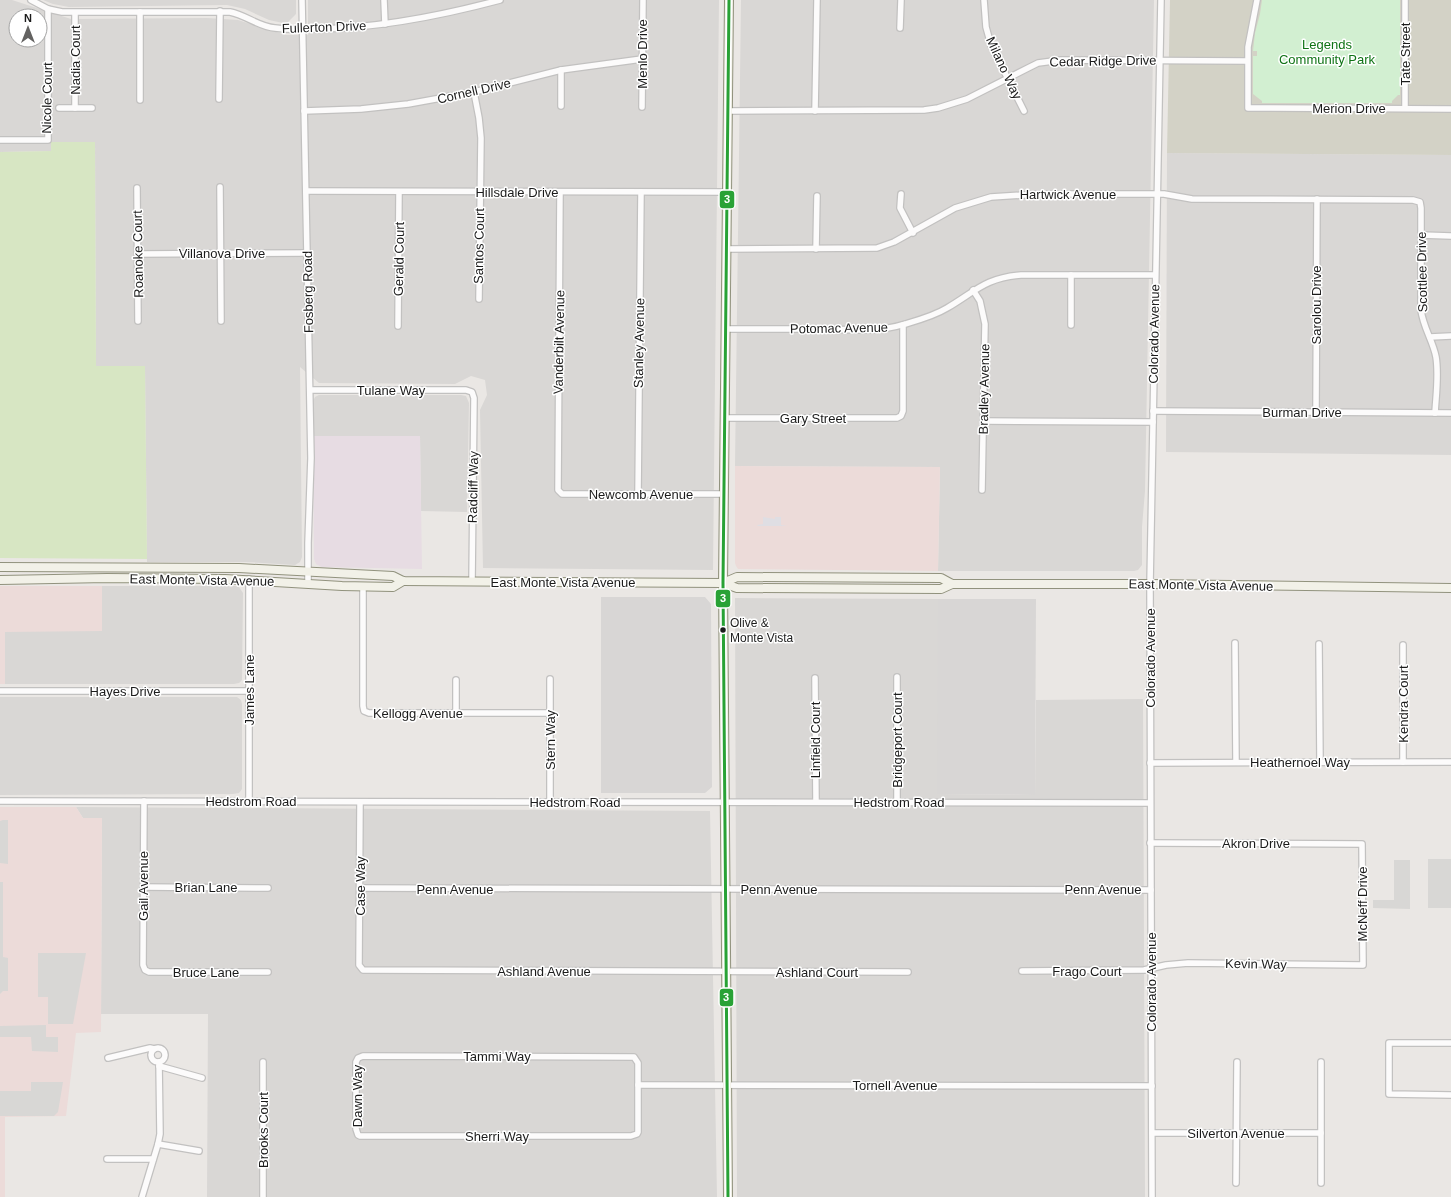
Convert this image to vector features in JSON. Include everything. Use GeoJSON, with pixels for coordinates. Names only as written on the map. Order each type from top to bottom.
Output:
{"type":"FeatureCollection","features":[{"type":"Feature","properties":{"kind":"main road"},"geometry":{"type":"LineString","coordinates":[[728,1197],[723,582],[729,0]]}},
{"type":"Feature","properties":{"kind":"main road","name":"East Monte Vista Avenue"},"geometry":{"type":"LineString","coordinates":[[0,567],[239,568],[393,576],[403,581],[723,582],[737,577],[941,578],[952,584]]}},
{"type":"Feature","properties":{"kind":"main road","name":"East Monte Vista Avenue"},"geometry":{"type":"LineString","coordinates":[[0,580],[107,578],[249,580],[393,587],[403,581]]}},
{"type":"Feature","properties":{"kind":"main road"},"geometry":{"type":"LineString","coordinates":[[865,589],[884,584],[903,584],[906,582],[906,578]]}},
{"type":"Feature","properties":{"kind":"main road","name":"East Monte Vista Avenue"},"geometry":{"type":"LineString","coordinates":[[723,582],[737,588],[941,589],[952,584],[1150,584],[1451,588]]}},
{"type":"Feature","properties":{"kind":"street","name":"Fullerton Drive"},"geometry":{"type":"LineString","coordinates":[[31,0],[46,8]]}},
{"type":"Feature","properties":{"kind":"street","name":"Fosberg Road"},"geometry":{"type":"LineString","coordinates":[[302,0],[311,458],[308,584]]}},
{"type":"Feature","properties":{"kind":"street"},"geometry":{"type":"LineString","coordinates":[[384,0],[385,24]]}},
{"type":"Feature","properties":{"kind":"street"},"geometry":{"type":"LineString","coordinates":[[472,0],[474,7]]}},
{"type":"Feature","properties":{"kind":"street","name":"Fullerton Drive"},"geometry":{"type":"LineString","coordinates":[[48,9],[58,12],[75,13],[220,11],[243,15],[271,28],[302,29],[347,28],[385,24],[434,16],[500,0]]}},
{"type":"Feature","properties":{"kind":"street","name":"Menlo Drive"},"geometry":{"type":"LineString","coordinates":[[642,107],[643,0]]}},
{"type":"Feature","properties":{"kind":"street"},"geometry":{"type":"LineString","coordinates":[[815,111],[817,0]]}},
{"type":"Feature","properties":{"kind":"street"},"geometry":{"type":"LineString","coordinates":[[900,28],[901,0]]}},
{"type":"Feature","properties":{"kind":"street","name":"Milano Way"},"geometry":{"type":"LineString","coordinates":[[984,0],[987,34],[1024,111]]}},
{"type":"Feature","properties":{"kind":"street","name":"Colorado Avenue"},"geometry":{"type":"LineString","coordinates":[[1152,1197],[1150,584],[1161,0]]}},
{"type":"Feature","properties":{"kind":"street"},"geometry":{"type":"LineString","coordinates":[[1247,61],[1249,35],[1257,0]]}},
{"type":"Feature","properties":{"kind":"street","name":"Tate Street"},"geometry":{"type":"LineString","coordinates":[[1405,0],[1405,108]]}},
{"type":"Feature","properties":{"kind":"street"},"geometry":{"type":"LineString","coordinates":[[219,99],[220,11]]}},
{"type":"Feature","properties":{"kind":"street"},"geometry":{"type":"LineString","coordinates":[[140,12],[140,100]]}},
{"type":"Feature","properties":{"kind":"street","name":"Nadia Court"},"geometry":{"type":"LineString","coordinates":[[75,13],[75,108]]}},
{"type":"Feature","properties":{"kind":"street","name":"Nicole Court"},"geometry":{"type":"LineString","coordinates":[[0,140],[48,140],[48,48]]}},
{"type":"Feature","properties":{"kind":"street","name":"Cornell Drive"},"geometry":{"type":"LineString","coordinates":[[304,110],[386,107],[430,101],[474,92],[561,70],[642,59]]}},
{"type":"Feature","properties":{"kind":"street","name":"Cedar Ridge Drive"},"geometry":{"type":"LineString","coordinates":[[729,110],[910,111],[931,109],[967,99],[1038,63],[1061,60],[1247,61]]}},
{"type":"Feature","properties":{"kind":"street","name":"Merion Drive"},"geometry":{"type":"LineString","coordinates":[[1247,61],[1248,108],[1451,108]]}},
{"type":"Feature","properties":{"kind":"street"},"geometry":{"type":"LineString","coordinates":[[561,70],[561,106]]}},
{"type":"Feature","properties":{"kind":"street","name":"Santos Court"},"geometry":{"type":"LineString","coordinates":[[474,92],[480,130],[479,299]]}},
{"type":"Feature","properties":{"kind":"street","name":"Nadia Court"},"geometry":{"type":"LineString","coordinates":[[59,108],[92,108]]}},
{"type":"Feature","properties":{"kind":"street"},"geometry":{"type":"LineString","coordinates":[[220,187],[221,321]]}},
{"type":"Feature","properties":{"kind":"street","name":"Roanoke Court"},"geometry":{"type":"LineString","coordinates":[[137,188],[138,321]]}},
{"type":"Feature","properties":{"kind":"street","name":"Hillsdale Drive"},"geometry":{"type":"LineString","coordinates":[[306,191],[728,192]]}},
{"type":"Feature","properties":{"kind":"street","name":"Gerald Court"},"geometry":{"type":"LineString","coordinates":[[398,326],[399,192]]}},
{"type":"Feature","properties":{"kind":"street","name":"Vanderbilt Avenue"},"geometry":{"type":"LineString","coordinates":[[559,492],[557,488],[560,192]]}},
{"type":"Feature","properties":{"kind":"street","name":"Stanley Avenue"},"geometry":{"type":"LineString","coordinates":[[638,494],[641,192]]}},
{"type":"Feature","properties":{"kind":"street"},"geometry":{"type":"LineString","coordinates":[[901,194],[900,208],[913,233]]}},
{"type":"Feature","properties":{"kind":"street","name":"Hartwick Avenue"},"geometry":{"type":"LineString","coordinates":[[727,249],[876,248],[894,242],[913,233],[955,208],[991,197],[1032,194],[1157,194],[1192,198],[1413,200],[1420,202]]}},
{"type":"Feature","properties":{"kind":"street"},"geometry":{"type":"LineString","coordinates":[[816,196],[816,249]]}},
{"type":"Feature","properties":{"kind":"street","name":"Sarolou Drive"},"geometry":{"type":"LineString","coordinates":[[1316,412],[1317,199]]}},
{"type":"Feature","properties":{"kind":"street","name":"Scottlee Drive"},"geometry":{"type":"LineString","coordinates":[[1420,202],[1421,310],[1436,358],[1435,413]]}},
{"type":"Feature","properties":{"kind":"street"},"geometry":{"type":"LineString","coordinates":[[1421,235],[1451,236]]}},
{"type":"Feature","properties":{"kind":"street","name":"Villanova Drive"},"geometry":{"type":"LineString","coordinates":[[138,254],[307,253]]}},
{"type":"Feature","properties":{"kind":"street","name":"Potomac Avenue"},"geometry":{"type":"LineString","coordinates":[[726,329],[861,330],[889,328],[930,316],[947,308],[973,290],[991,281],[1011,275],[1155,275]]}},
{"type":"Feature","properties":{"kind":"street"},"geometry":{"type":"LineString","coordinates":[[1071,275],[1071,325]]}},
{"type":"Feature","properties":{"kind":"street","name":"Bradley Avenue"},"geometry":{"type":"LineString","coordinates":[[973,290],[980,301],[985,324],[982,490]]}},
{"type":"Feature","properties":{"kind":"street","name":"Gary Street"},"geometry":{"type":"LineString","coordinates":[[725,418],[897,418],[901,416],[903,411],[903,325]]}},
{"type":"Feature","properties":{"kind":"street"},"geometry":{"type":"LineString","coordinates":[[1430,337],[1451,336]]}},
{"type":"Feature","properties":{"kind":"street","name":"Tulane Way"},"geometry":{"type":"LineString","coordinates":[[310,390],[466,390],[472,392]]}},
{"type":"Feature","properties":{"kind":"street","name":"Radcliff Way"},"geometry":{"type":"LineString","coordinates":[[472,392],[474,398],[472,582]]}},
{"type":"Feature","properties":{"kind":"street","name":"Burman Drive"},"geometry":{"type":"LineString","coordinates":[[1153,411],[1451,413]]}},
{"type":"Feature","properties":{"kind":"street"},"geometry":{"type":"LineString","coordinates":[[984,421],[1153,422]]}},
{"type":"Feature","properties":{"kind":"street","name":"Newcomb Avenue"},"geometry":{"type":"LineString","coordinates":[[559,492],[562,494],[724,494]]}},
{"type":"Feature","properties":{"kind":"street","name":"James Lane"},"geometry":{"type":"LineString","coordinates":[[249,580],[249,801]]}},
{"type":"Feature","properties":{"kind":"street","name":"Kellogg Avenue"},"geometry":{"type":"LineString","coordinates":[[363,586],[362,706],[364,711],[369,713],[550,713]]}},
{"type":"Feature","properties":{"kind":"street"},"geometry":{"type":"LineString","coordinates":[[1235,643],[1236,762]]}},
{"type":"Feature","properties":{"kind":"street"},"geometry":{"type":"LineString","coordinates":[[1320,644],[1320,762]]}},
{"type":"Feature","properties":{"kind":"street","name":"Kendra Court"},"geometry":{"type":"LineString","coordinates":[[1403,645],[1404,762]]}},
{"type":"Feature","properties":{"kind":"street","name":"Bridgeport Court"},"geometry":{"type":"LineString","coordinates":[[897,677],[897,802]]}},
{"type":"Feature","properties":{"kind":"street","name":"Linfield Court"},"geometry":{"type":"LineString","coordinates":[[815,678],[816,802]]}},
{"type":"Feature","properties":{"kind":"street","name":"Stern Way"},"geometry":{"type":"LineString","coordinates":[[550,679],[550,802]]}},
{"type":"Feature","properties":{"kind":"street"},"geometry":{"type":"LineString","coordinates":[[456,680],[456,713]]}},
{"type":"Feature","properties":{"kind":"street","name":"Hayes Drive"},"geometry":{"type":"LineString","coordinates":[[0,691],[249,691]]}},
{"type":"Feature","properties":{"kind":"street","name":"Heathernoel Way"},"geometry":{"type":"LineString","coordinates":[[1150,763],[1451,762]]}},
{"type":"Feature","properties":{"kind":"street","name":"Hedstrom Road"},"geometry":{"type":"LineString","coordinates":[[0,801],[1150,803]]}},
{"type":"Feature","properties":{"kind":"street","name":"Gail Avenue"},"geometry":{"type":"LineString","coordinates":[[144,801],[144,970]]}},
{"type":"Feature","properties":{"kind":"street","name":"Case Way"},"geometry":{"type":"LineString","coordinates":[[360,802],[359,964],[362,969]]}},
{"type":"Feature","properties":{"kind":"street","name":"Akron Drive"},"geometry":{"type":"LineString","coordinates":[[1150,843],[1362,844]]}},
{"type":"Feature","properties":{"kind":"street","name":"McNeff Drive"},"geometry":{"type":"LineString","coordinates":[[1362,844],[1363,965]]}},
{"type":"Feature","properties":{"kind":"street","name":"Brian Lane"},"geometry":{"type":"LineString","coordinates":[[143,887],[268,888]]}},
{"type":"Feature","properties":{"kind":"street","name":"Penn Avenue"},"geometry":{"type":"LineString","coordinates":[[360,888],[1151,890]]}},
{"type":"Feature","properties":{"kind":"street","name":"Kevin Way"},"geometry":{"type":"LineString","coordinates":[[1151,969],[1166,965],[1188,964],[1363,965]]}},
{"type":"Feature","properties":{"kind":"street","name":"Ashland Avenue"},"geometry":{"type":"LineString","coordinates":[[362,969],[368,971],[726,972]]}},
{"type":"Feature","properties":{"kind":"street","name":"Frago Court"},"geometry":{"type":"LineString","coordinates":[[1022,971],[1151,969]]}},
{"type":"Feature","properties":{"kind":"street","name":"Bruce Lane"},"geometry":{"type":"LineString","coordinates":[[144,970],[150,972],[268,972]]}},
{"type":"Feature","properties":{"kind":"street","name":"Ashland Court"},"geometry":{"type":"LineString","coordinates":[[726,972],[908,972]]}},
{"type":"Feature","properties":{"kind":"street"},"geometry":{"type":"LineString","coordinates":[[1451,1043],[1389,1043],[1389,1094],[1451,1094]]}},
{"type":"Feature","properties":{"kind":"street"},"geometry":{"type":"LineString","coordinates":[[108,1058],[150,1048],[154,1050],[160,1049],[165,1054],[164,1059],[159,1064],[160,1134],[143,1196]]}},
{"type":"Feature","properties":{"kind":"street"},"geometry":{"type":"LineString","coordinates":[[154,1050],[151,1053],[151,1058],[159,1064],[202,1078]]}},
{"type":"Feature","properties":{"kind":"street","name":"Tammi Way"},"geometry":{"type":"LineString","coordinates":[[358,1058],[363,1056],[631,1056],[636,1058],[638,1063],[638,1085]]}},
{"type":"Feature","properties":{"kind":"street","name":"Dawn Way"},"geometry":{"type":"LineString","coordinates":[[358,1058],[356,1062],[356,1129],[358,1135]]}},
{"type":"Feature","properties":{"kind":"street","name":"Brooks Court"},"geometry":{"type":"LineString","coordinates":[[263,1062],[263,1197]]}},
{"type":"Feature","properties":{"kind":"street"},"geometry":{"type":"LineString","coordinates":[[1236,1183],[1237,1062]]}},
{"type":"Feature","properties":{"kind":"street"},"geometry":{"type":"LineString","coordinates":[[1320,1062],[1321,1183]]}},
{"type":"Feature","properties":{"kind":"street","name":"Tornell Avenue"},"geometry":{"type":"LineString","coordinates":[[638,1085],[1152,1086]]}},
{"type":"Feature","properties":{"kind":"street","name":"Sherri Way"},"geometry":{"type":"LineString","coordinates":[[358,1135],[631,1136],[637,1134],[638,1129],[638,1085]]}},
{"type":"Feature","properties":{"kind":"street","name":"Silverton Avenue"},"geometry":{"type":"LineString","coordinates":[[1152,1133],[1321,1133]]}},
{"type":"Feature","properties":{"kind":"street"},"geometry":{"type":"LineString","coordinates":[[158,1144],[199,1151]]}},
{"type":"Feature","properties":{"kind":"street"},"geometry":{"type":"LineString","coordinates":[[107,1159],[153,1159]]}},
{"type":"Feature","properties":{"kind":"shaded area"},"geometry":{"type":"Polygon","coordinates":[[[0,0],[12,0],[37,8],[8,8],[8,48],[48,48],[48,12],[71,19],[207,18],[238,20],[286,35],[308,35],[308,0],[719,0],[713,570],[483,568],[480,410],[487,395],[485,380],[471,376],[455,384],[319,383],[300,367],[302,557],[300,562],[295,565],[246,562],[147,562],[145,367],[96,366],[95,142],[51,143],[51,151],[0,152],[0,0]]]}},
{"type":"Feature","properties":{"kind":"shaded area"},"geometry":{"type":"Polygon","coordinates":[[[43,0],[296,0],[296,14],[287,23],[283,23],[269,20],[245,9],[227,5],[69,7],[53,4],[43,0]]]}},
{"type":"Feature","properties":{"kind":"shaded area"},"geometry":{"type":"Polygon","coordinates":[[[741,0],[1154,0],[1145,491],[1142,527],[1142,565],[1138,570],[938,571],[940,467],[735,466],[741,0]]]}},
{"type":"Feature","properties":{"kind":"shaded area"},"geometry":{"type":"Polygon","coordinates":[[[1170,0],[1451,0],[1451,155],[1167,153],[1170,0]]]}},
{"type":"Feature","properties":{"kind":"shaded area"},"geometry":{"type":"Polygon","coordinates":[[[1167,153],[1451,155],[1451,455],[1166,452],[1167,153]]]}},
{"type":"Feature","properties":{"kind":"shaded area"},"geometry":{"type":"Polygon","coordinates":[[[319,395],[466,396],[469,403],[467,512],[421,511],[420,436],[313,436],[313,401],[315,397],[319,395]]]}},
{"type":"Feature","properties":{"kind":"shaded area"},"geometry":{"type":"Polygon","coordinates":[[[313,436],[420,436],[422,569],[322,567],[316,564],[314,559],[313,436]]]}},
{"type":"Feature","properties":{"kind":"shaded area"},"geometry":{"type":"Polygon","coordinates":[[[735,466],[940,467],[938,571],[738,569],[735,563],[735,466]]]}},
{"type":"Feature","properties":{"kind":"shaded area"},"geometry":{"type":"Polygon","coordinates":[[[763,517],[775,519],[775,517],[781,517],[781,525],[787,526],[758,526],[757,525],[763,524],[763,517]]]}},
{"type":"Feature","properties":{"kind":"shaded area"},"geometry":{"type":"Polygon","coordinates":[[[0,586],[102,586],[102,631],[5,632],[5,684],[0,684],[0,586]]]}},
{"type":"Feature","properties":{"kind":"shaded area"},"geometry":{"type":"Polygon","coordinates":[[[102,586],[239,587],[243,593],[242,680],[239,683],[234,684],[5,684],[5,631],[102,631],[102,586]]]}},
{"type":"Feature","properties":{"kind":"shaded area"},"geometry":{"type":"Polygon","coordinates":[[[601,597],[705,597],[711,604],[712,787],[705,793],[601,793],[601,597]]]}},
{"type":"Feature","properties":{"kind":"shaded area"},"geometry":{"type":"Polygon","coordinates":[[[735,598],[938,599],[938,794],[1035,795],[1036,700],[1143,699],[1145,1197],[737,1197],[735,598]]]}},
{"type":"Feature","properties":{"kind":"shaded area"},"geometry":{"type":"Polygon","coordinates":[[[938,599],[1036,599],[1035,795],[937,794],[938,599]]]}},
{"type":"Feature","properties":{"kind":"shaded area"},"geometry":{"type":"Polygon","coordinates":[[[0,697],[237,697],[241,700],[242,704],[242,789],[239,793],[233,794],[0,795],[0,697]]]}},
{"type":"Feature","properties":{"kind":"shaded area"},"geometry":{"type":"Polygon","coordinates":[[[0,807],[76,807],[83,818],[102,818],[101,1032],[76,1033],[66,1116],[5,1117],[5,1197],[0,1197],[0,807]]]}},
{"type":"Feature","properties":{"kind":"shaded area"},"geometry":{"type":"Polygon","coordinates":[[[76,807],[710,811],[717,1197],[207,1197],[208,1014],[101,1014],[102,819],[83,818],[76,807]]]}},
{"type":"Feature","properties":{"kind":"shaded area"},"geometry":{"type":"Polygon","coordinates":[[[8,820],[8,864],[0,863],[0,821],[8,820]]]}},
{"type":"Feature","properties":{"kind":"shaded area"},"geometry":{"type":"Polygon","coordinates":[[[1428,859],[1451,859],[1451,908],[1428,908],[1428,859]]]}},
{"type":"Feature","properties":{"kind":"shaded area"},"geometry":{"type":"Polygon","coordinates":[[[1394,860],[1410,860],[1410,909],[1373,908],[1373,900],[1394,900],[1394,860]]]}},
{"type":"Feature","properties":{"kind":"shaded area"},"geometry":{"type":"Polygon","coordinates":[[[0,882],[3,882],[3,957],[8,958],[8,991],[3,991],[0,994],[0,882]]]}},
{"type":"Feature","properties":{"kind":"shaded area"},"geometry":{"type":"Polygon","coordinates":[[[38,953],[86,953],[73,1024],[48,1024],[48,997],[38,997],[38,953]]]}},
{"type":"Feature","properties":{"kind":"shaded area"},"geometry":{"type":"Polygon","coordinates":[[[46,1025],[46,1037],[58,1037],[58,1052],[32,1051],[31,1037],[0,1037],[0,1026],[46,1025]]]}},
{"type":"Feature","properties":{"kind":"shaded area"},"geometry":{"type":"Polygon","coordinates":[[[31,1082],[63,1082],[58,1112],[54,1116],[0,1116],[0,1091],[31,1091],[31,1082]]]}},
{"type":"Feature","properties":{"kind":"green space","name":"Legends Community Park"},"geometry":{"type":"Polygon","coordinates":[[[1262,0],[1400,0],[1400,95],[1392,101],[1392,103],[1262,103],[1262,101],[1253,94],[1253,56],[1257,56],[1257,51],[1253,51],[1262,0]]]}},
{"type":"Feature","properties":{"kind":"green space"},"geometry":{"type":"Polygon","coordinates":[[[51,142],[95,142],[96,366],[145,366],[147,559],[0,558],[0,152],[51,151],[51,142]]]}},
{"type":"Feature","properties":{"kind":"transit line","name":"3"},"geometry":{"type":"LineString","coordinates":[[728,1197],[723,583],[729,0]]}},
{"type":"Feature","properties":{"kind":"place","name":"Olive & Monte Vista"},"geometry":{"type":"Point","coordinates":[723,630]}}]}
